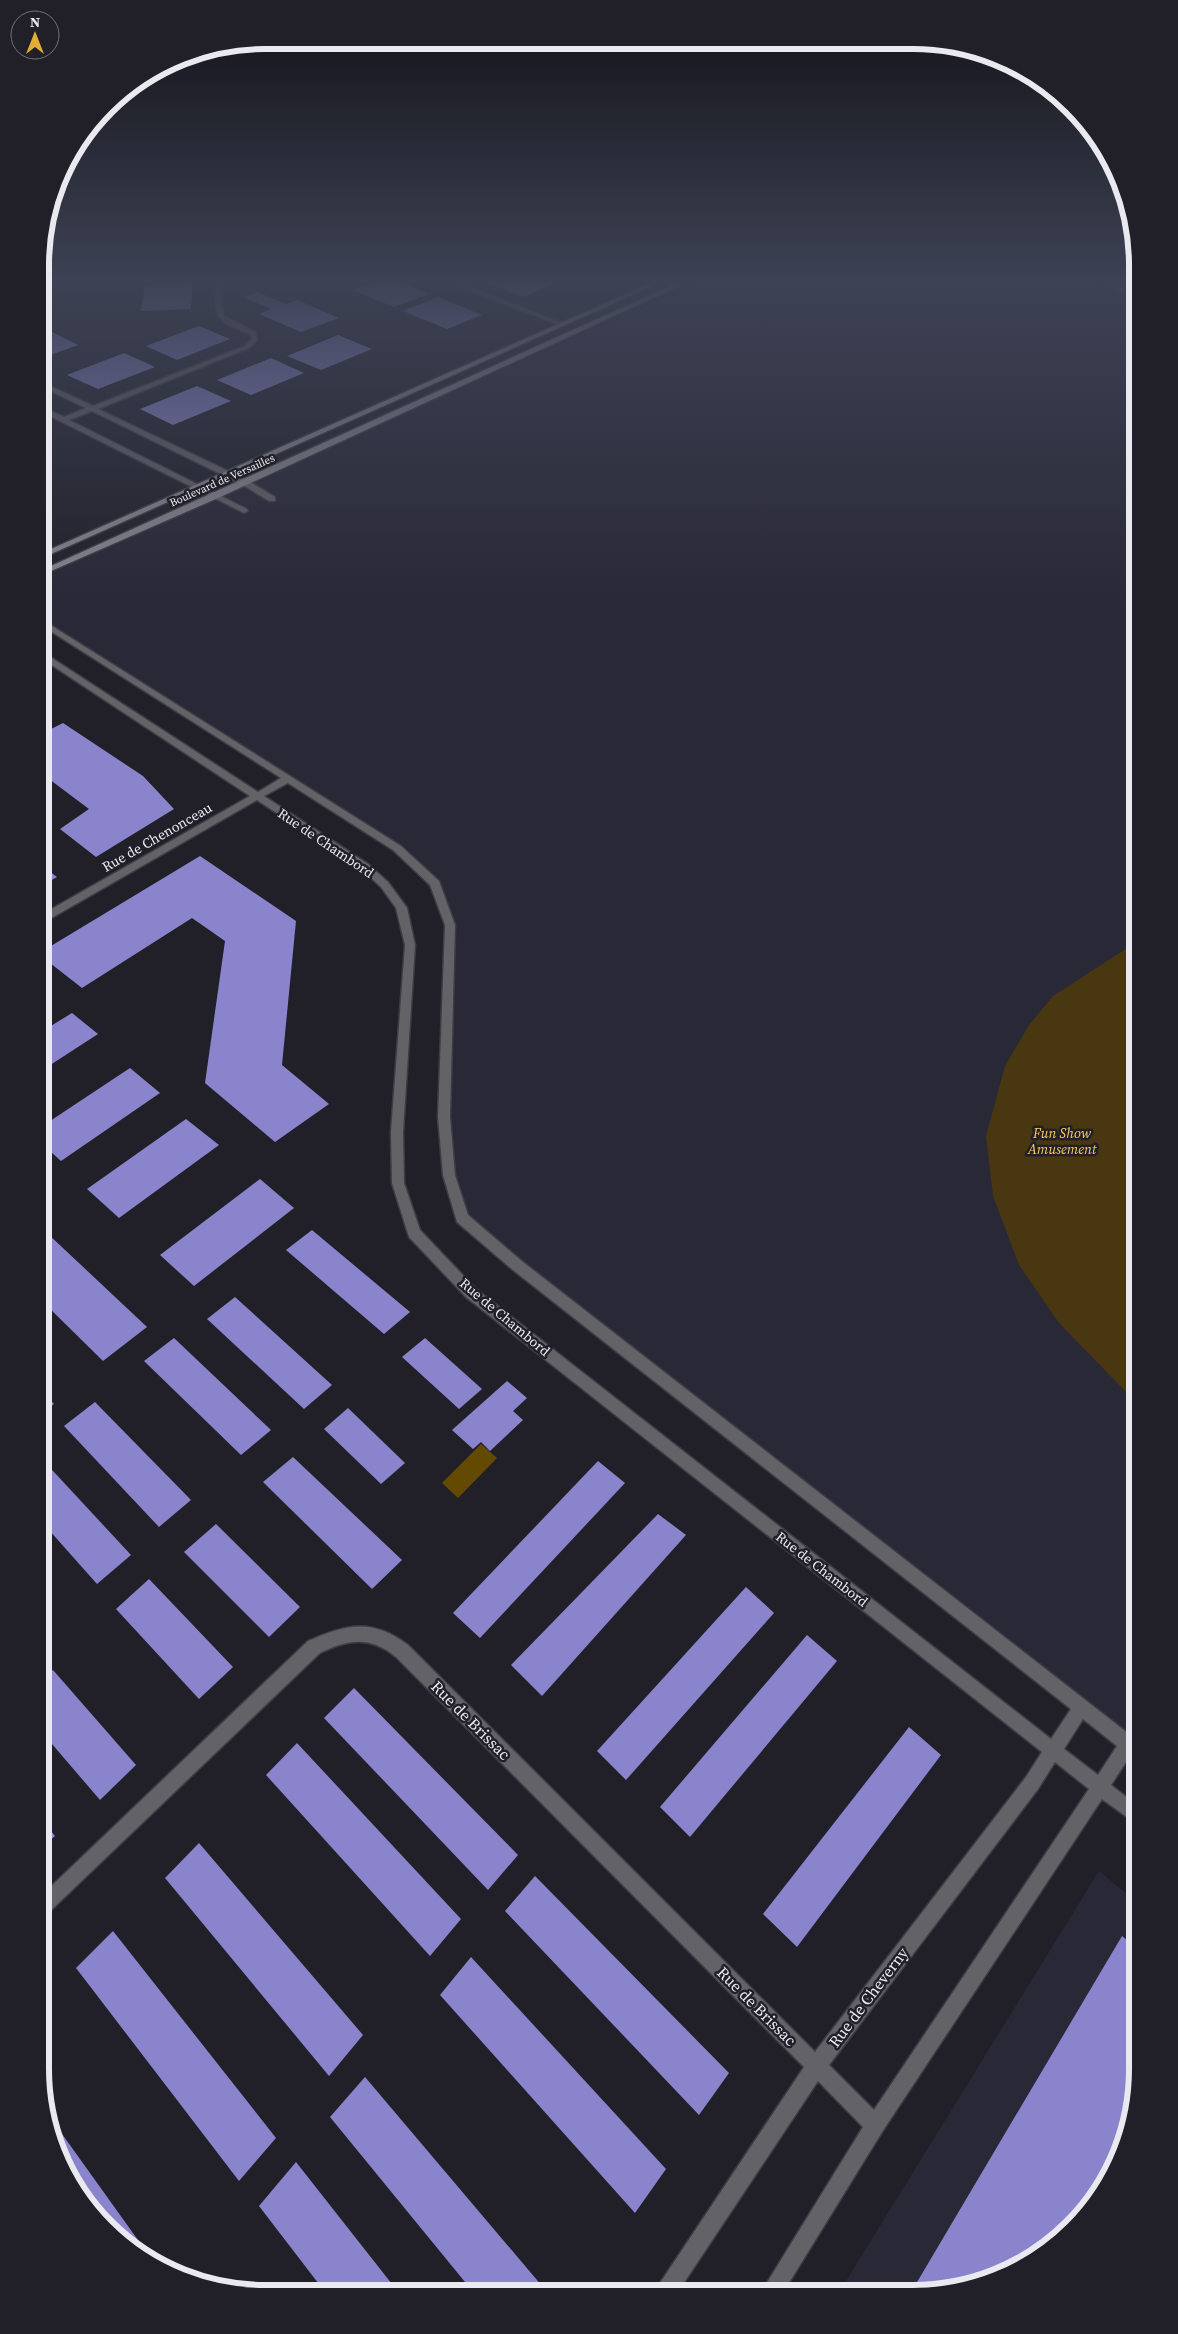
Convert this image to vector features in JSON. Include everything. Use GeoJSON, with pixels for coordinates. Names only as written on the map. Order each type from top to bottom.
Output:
{"type":"FeatureCollection","features":[{"type":"Feature","properties":{"kind":"street"},"geometry":{"type":"LineString","coordinates":[[55,391],[244,482],[272,499]]}},
{"type":"Feature","properties":{"kind":"street"},"geometry":{"type":"LineString","coordinates":[[63,420],[136,391]]}},
{"type":"Feature","properties":{"kind":"street","name":"Boulevard de Versailles"},"geometry":{"type":"LineString","coordinates":[[49,553],[414,391]]}},
{"type":"Feature","properties":{"kind":"street","name":"Boulevard de Versailles"},"geometry":{"type":"LineString","coordinates":[[49,569],[215,496],[445,391]]}},
{"type":"Feature","properties":{"kind":"street"},"geometry":{"type":"LineString","coordinates":[[49,413],[244,511]]}},
{"type":"Feature","properties":{"kind":"street"},"geometry":{"type":"LineString","coordinates":[[49,625],[397,848],[435,883],[450,925],[444,1117],[449,1175],[462,1218],[518,1266],[1129,1745]]}},
{"type":"Feature","properties":{"kind":"street","name":"Rue de Chambord"},"geometry":{"type":"LineString","coordinates":[[49,659],[364,866],[392,891],[406,916],[410,945],[397,1132],[398,1183],[414,1233],[470,1293],[1129,1810]]}},
{"type":"Feature","properties":{"kind":"street","name":"Rue de Chenonceau"},"geometry":{"type":"LineString","coordinates":[[49,915],[288,779]]}},
{"type":"Feature","properties":{"kind":"street","name":"Rue de Brissac"},"geometry":{"type":"LineString","coordinates":[[49,1900],[314,1647],[344,1635],[376,1635],[391,1640],[875,2125]]}},
{"type":"Feature","properties":{"kind":"street","name":"Rue de Cheverny"},"geometry":{"type":"LineString","coordinates":[[670,2285],[817,2065],[1032,1783],[1081,1708]]}},
{"type":"Feature","properties":{"kind":"street"},"geometry":{"type":"LineString","coordinates":[[776,2285],[875,2125],[1099,1787],[1129,1753]]}},
{"type":"Feature","properties":{"kind":"shaded area"},"geometry":{"type":"Polygon","coordinates":[[[455,391],[1129,391],[1129,1744],[462,1218],[449,1175],[445,908],[397,848],[49,625],[49,570],[455,391]]]}},
{"type":"Feature","properties":{"kind":"shaded area"},"geometry":{"type":"Polygon","coordinates":[[[481,1444],[497,1458],[458,1498],[442,1483],[481,1444]]]}},
{"type":"Feature","properties":{"kind":"shaded area"},"geometry":{"type":"Polygon","coordinates":[[[1099,1871],[1129,1896],[1129,2083],[1118,2139],[1107,2165],[1093,2189],[1076,2212],[1056,2232],[1033,2249],[996,2269],[969,2278],[927,2285],[844,2285],[1099,1871]]]}},
{"type":"Feature","properties":{"kind":"green space","name":"Fun Show Amusement"},"geometry":{"type":"Polygon","coordinates":[[[1129,947],[1129,1395],[1059,1323],[1019,1265],[993,1196],[986,1136],[1005,1066],[1029,1025],[1053,996],[1129,947]]]}},
{"type":"Feature","properties":{"kind":"building"},"geometry":{"type":"Polygon","coordinates":[[[185,391],[208,391],[231,401],[173,425],[140,409],[185,391]]]}},
{"type":"Feature","properties":{"kind":"building"},"geometry":{"type":"Polygon","coordinates":[[[242,391],[261,391],[251,395],[242,391]]]}},
{"type":"Feature","properties":{"kind":"building"},"geometry":{"type":"Polygon","coordinates":[[[63,723],[143,776],[174,809],[96,857],[60,829],[89,809],[49,779],[49,730],[63,723]]]}},
{"type":"Feature","properties":{"kind":"building"},"geometry":{"type":"Polygon","coordinates":[[[200,856],[296,921],[282,1065],[329,1104],[275,1142],[205,1083],[225,941],[192,918],[82,988],[49,962],[49,947],[200,856]]]}},
{"type":"Feature","properties":{"kind":"building"},"geometry":{"type":"Polygon","coordinates":[[[49,871],[57,877],[49,882],[49,871]]]}},
{"type":"Feature","properties":{"kind":"building"},"geometry":{"type":"Polygon","coordinates":[[[72,1013],[98,1034],[49,1066],[49,1027],[72,1013]]]}},
{"type":"Feature","properties":{"kind":"building"},"geometry":{"type":"Polygon","coordinates":[[[130,1068],[160,1093],[61,1161],[49,1150],[49,1122],[130,1068]]]}},
{"type":"Feature","properties":{"kind":"building"},"geometry":{"type":"Polygon","coordinates":[[[186,1119],[219,1145],[119,1218],[87,1189],[186,1119]]]}},
{"type":"Feature","properties":{"kind":"building"},"geometry":{"type":"Polygon","coordinates":[[[260,1179],[294,1208],[194,1286],[160,1255],[260,1179]]]}},
{"type":"Feature","properties":{"kind":"building"},"geometry":{"type":"Polygon","coordinates":[[[312,1230],[410,1312],[384,1334],[286,1250],[312,1230]]]}},
{"type":"Feature","properties":{"kind":"building"},"geometry":{"type":"Polygon","coordinates":[[[49,1235],[147,1327],[103,1361],[49,1308],[49,1235]]]}},
{"type":"Feature","properties":{"kind":"building"},"geometry":{"type":"Polygon","coordinates":[[[235,1297],[332,1385],[304,1409],[207,1319],[235,1297]]]}},
{"type":"Feature","properties":{"kind":"building"},"geometry":{"type":"Polygon","coordinates":[[[174,1338],[271,1430],[241,1455],[144,1361],[174,1338]]]}},
{"type":"Feature","properties":{"kind":"building"},"geometry":{"type":"Polygon","coordinates":[[[425,1338],[482,1389],[459,1409],[402,1357],[425,1338]]]}},
{"type":"Feature","properties":{"kind":"building"},"geometry":{"type":"Polygon","coordinates":[[[507,1381],[527,1398],[513,1411],[523,1420],[490,1451],[481,1442],[473,1449],[452,1430],[507,1381]]]}},
{"type":"Feature","properties":{"kind":"building"},"geometry":{"type":"Polygon","coordinates":[[[49,1399],[54,1404],[49,1408],[49,1399]]]}},
{"type":"Feature","properties":{"kind":"building"},"geometry":{"type":"Polygon","coordinates":[[[95,1402],[191,1500],[159,1527],[64,1426],[95,1402]]]}},
{"type":"Feature","properties":{"kind":"building"},"geometry":{"type":"Polygon","coordinates":[[[348,1408],[405,1463],[381,1484],[324,1429],[348,1408]]]}},
{"type":"Feature","properties":{"kind":"building"},"geometry":{"type":"Polygon","coordinates":[[[293,1457],[402,1560],[372,1589],[263,1482],[293,1457]]]}},
{"type":"Feature","properties":{"kind":"building"},"geometry":{"type":"Polygon","coordinates":[[[598,1461],[625,1483],[480,1638],[453,1613],[598,1461]]]}},
{"type":"Feature","properties":{"kind":"building"},"geometry":{"type":"Polygon","coordinates":[[[49,1467],[131,1555],[97,1584],[49,1530],[49,1467]]]}},
{"type":"Feature","properties":{"kind":"building"},"geometry":{"type":"Polygon","coordinates":[[[658,1514],[686,1535],[542,1696],[511,1665],[658,1514]]]}},
{"type":"Feature","properties":{"kind":"building"},"geometry":{"type":"Polygon","coordinates":[[[216,1524],[300,1607],[269,1637],[184,1552],[216,1524]]]}},
{"type":"Feature","properties":{"kind":"building"},"geometry":{"type":"Polygon","coordinates":[[[149,1579],[233,1667],[199,1699],[116,1609],[149,1579]]]}},
{"type":"Feature","properties":{"kind":"building"},"geometry":{"type":"Polygon","coordinates":[[[746,1587],[774,1613],[626,1780],[597,1751],[746,1587]]]}},
{"type":"Feature","properties":{"kind":"building"},"geometry":{"type":"Polygon","coordinates":[[[807,1635],[837,1661],[690,1837],[660,1807],[807,1635]]]}},
{"type":"Feature","properties":{"kind":"building"},"geometry":{"type":"Polygon","coordinates":[[[53,1670],[136,1765],[100,1800],[49,1740],[49,1673],[53,1670]]]}},
{"type":"Feature","properties":{"kind":"building"},"geometry":{"type":"Polygon","coordinates":[[[354,1688],[518,1855],[488,1890],[324,1718],[354,1688]]]}},
{"type":"Feature","properties":{"kind":"building"},"geometry":{"type":"Polygon","coordinates":[[[909,1727],[941,1755],[797,1947],[763,1914],[909,1727]]]}},
{"type":"Feature","properties":{"kind":"building"},"geometry":{"type":"Polygon","coordinates":[[[297,1743],[461,1919],[430,1956],[266,1775],[297,1743]]]}},
{"type":"Feature","properties":{"kind":"building"},"geometry":{"type":"Polygon","coordinates":[[[49,1828],[55,1836],[49,1841],[49,1828]]]}},
{"type":"Feature","properties":{"kind":"building"},"geometry":{"type":"Polygon","coordinates":[[[199,1843],[363,2035],[329,2076],[165,1878],[199,1843]]]}},
{"type":"Feature","properties":{"kind":"building"},"geometry":{"type":"Polygon","coordinates":[[[535,1876],[729,2073],[699,2115],[505,1911],[535,1876]]]}},
{"type":"Feature","properties":{"kind":"building"},"geometry":{"type":"Polygon","coordinates":[[[113,1931],[276,2138],[239,2181],[76,1968],[113,1931]]]}},
{"type":"Feature","properties":{"kind":"building"},"geometry":{"type":"Polygon","coordinates":[[[1122,1936],[1129,1942],[1129,2083],[1118,2139],[1107,2165],[1093,2189],[1076,2212],[1056,2232],[1033,2249],[1009,2263],[969,2278],[927,2285],[915,2285],[1122,1936]]]}},
{"type":"Feature","properties":{"kind":"building"},"geometry":{"type":"Polygon","coordinates":[[[471,1957],[666,2169],[635,2213],[440,1995],[471,1957]]]}},
{"type":"Feature","properties":{"kind":"building"},"geometry":{"type":"Polygon","coordinates":[[[365,2077],[541,2285],[467,2285],[330,2117],[365,2077]]]}},
{"type":"Feature","properties":{"kind":"building"},"geometry":{"type":"Polygon","coordinates":[[[56,2126],[144,2248],[122,2232],[93,2201],[71,2165],[56,2126]]]}},
{"type":"Feature","properties":{"kind":"building"},"geometry":{"type":"Polygon","coordinates":[[[296,2162],[393,2285],[320,2285],[259,2206],[296,2162]]]}}]}
